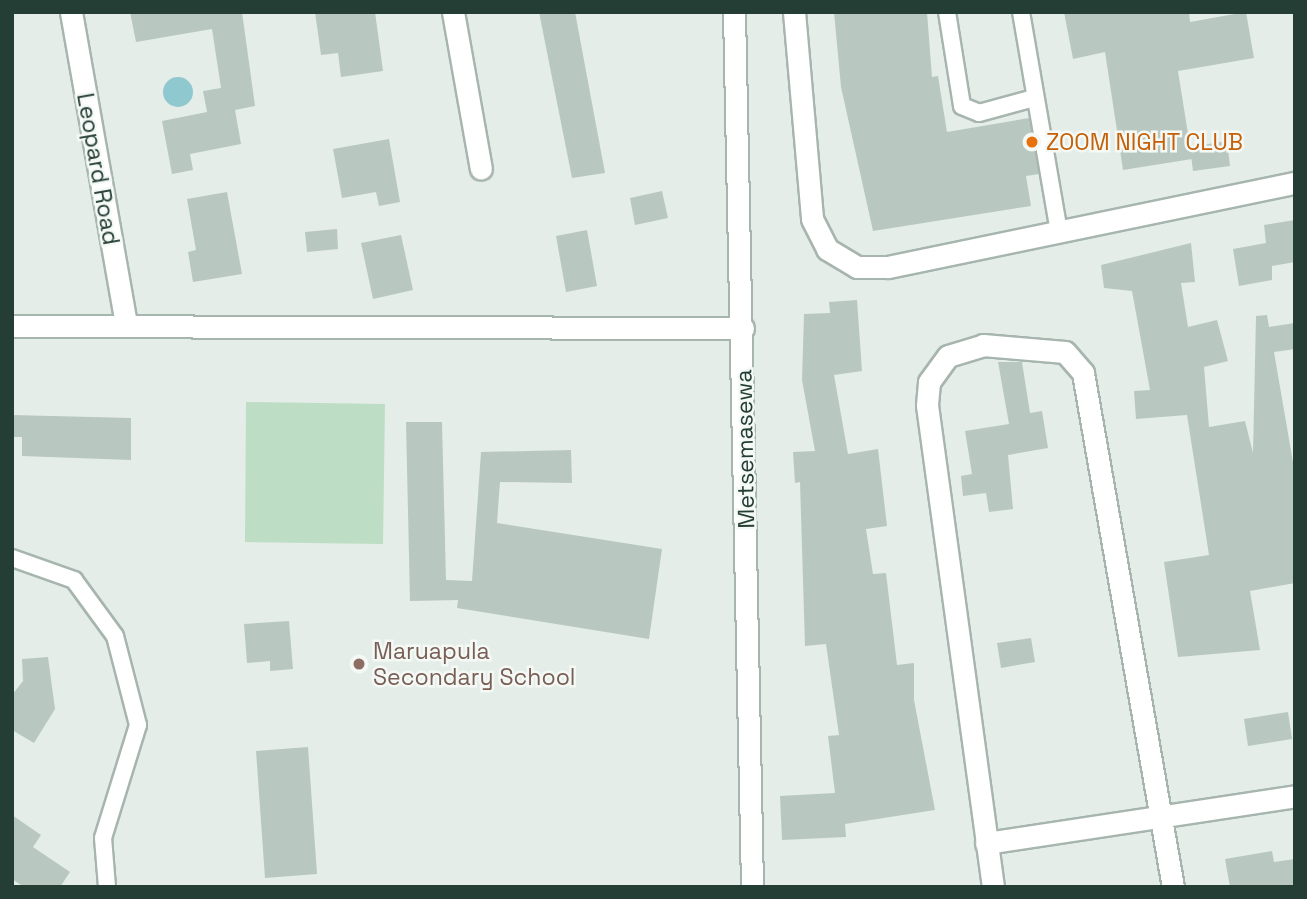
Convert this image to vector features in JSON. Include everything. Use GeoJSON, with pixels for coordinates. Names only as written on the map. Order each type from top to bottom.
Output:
{"type":"FeatureCollection","features":[{"type":"Feature","properties":{"kind":"street","name":"Leopard Road"},"geometry":{"type":"LineString","coordinates":[[71,12],[125,326]]}},
{"type":"Feature","properties":{"kind":"street"},"geometry":{"type":"LineString","coordinates":[[453,12],[481,169]]}},
{"type":"Feature","properties":{"kind":"street","name":"Metsemasewa"},"geometry":{"type":"LineString","coordinates":[[734,12],[743,328],[752,887]]}},
{"type":"Feature","properties":{"kind":"street"},"geometry":{"type":"LineString","coordinates":[[794,12],[812,219],[836,257],[857,267],[888,267],[1295,183]]}},
{"type":"Feature","properties":{"kind":"street"},"geometry":{"type":"LineString","coordinates":[[12,326],[743,328]]}},
{"type":"Feature","properties":{"kind":"street"},"geometry":{"type":"LineString","coordinates":[[993,887],[927,405],[929,382],[948,356],[983,345],[1065,352],[1083,373],[1173,887]]}},
{"type":"Feature","properties":{"kind":"street"},"geometry":{"type":"LineString","coordinates":[[986,843],[1163,819],[1295,796]]}},
{"type":"Feature","properties":{"kind":"lane"},"geometry":{"type":"LineString","coordinates":[[947,12],[962,106],[979,113],[1034,98]]}},
{"type":"Feature","properties":{"kind":"lane"},"geometry":{"type":"LineString","coordinates":[[1021,12],[1059,232]]}},
{"type":"Feature","properties":{"kind":"lane"},"geometry":{"type":"LineString","coordinates":[[12,558],[74,580],[115,636],[138,726],[103,838],[107,887]]}},
{"type":"Feature","properties":{"kind":"green space"},"geometry":{"type":"Polygon","coordinates":[[[246,402],[385,404],[383,544],[245,542],[246,402]]]}},
{"type":"Feature","properties":{"kind":"water"},"geometry":{"type":"Polygon","coordinates":[[[178,77],[184,78],[192,86],[192,98],[184,106],[178,107],[172,106],[164,98],[163,92],[164,86],[172,78],[178,77]]]}},
{"type":"Feature","properties":{"kind":"building"},"geometry":{"type":"Polygon","coordinates":[[[130,12],[242,12],[255,106],[235,110],[241,144],[190,154],[193,170],[172,174],[162,121],[207,112],[203,91],[221,88],[212,29],[136,42],[130,12]]]}},
{"type":"Feature","properties":{"kind":"building"},"geometry":{"type":"Polygon","coordinates":[[[315,12],[375,12],[383,71],[341,77],[338,53],[321,55],[315,12]]]}},
{"type":"Feature","properties":{"kind":"building"},"geometry":{"type":"Polygon","coordinates":[[[539,12],[575,12],[605,173],[572,178],[539,12]]]}},
{"type":"Feature","properties":{"kind":"building"},"geometry":{"type":"Polygon","coordinates":[[[834,12],[927,12],[932,77],[938,76],[947,132],[1029,118],[1039,174],[1026,176],[1031,206],[873,231],[841,87],[834,12]]]}},
{"type":"Feature","properties":{"kind":"building"},"geometry":{"type":"Polygon","coordinates":[[[1064,12],[1189,12],[1190,22],[1246,12],[1254,58],[1178,71],[1192,159],[1123,170],[1105,52],[1073,59],[1064,12]]]}},
{"type":"Feature","properties":{"kind":"building"},"geometry":{"type":"Polygon","coordinates":[[[389,139],[400,202],[379,206],[376,192],[342,198],[333,149],[389,139]]]}},
{"type":"Feature","properties":{"kind":"building"},"geometry":{"type":"Polygon","coordinates":[[[1227,141],[1230,166],[1193,171],[1190,147],[1227,141]]]}},
{"type":"Feature","properties":{"kind":"building"},"geometry":{"type":"Polygon","coordinates":[[[662,191],[668,218],[635,225],[630,198],[662,191]]]}},
{"type":"Feature","properties":{"kind":"building"},"geometry":{"type":"Polygon","coordinates":[[[227,192],[242,274],[193,282],[188,252],[196,250],[187,199],[227,192]]]}},
{"type":"Feature","properties":{"kind":"building"},"geometry":{"type":"Polygon","coordinates":[[[1295,220],[1295,262],[1272,266],[1272,280],[1239,286],[1233,249],[1266,243],[1264,225],[1295,220]]]}},
{"type":"Feature","properties":{"kind":"building"},"geometry":{"type":"Polygon","coordinates":[[[337,229],[338,249],[307,252],[305,232],[337,229]]]}},
{"type":"Feature","properties":{"kind":"building"},"geometry":{"type":"Polygon","coordinates":[[[587,230],[597,286],[566,292],[556,236],[587,230]]]}},
{"type":"Feature","properties":{"kind":"building"},"geometry":{"type":"Polygon","coordinates":[[[401,235],[413,290],[373,299],[361,243],[401,235]]]}},
{"type":"Feature","properties":{"kind":"building"},"geometry":{"type":"Polygon","coordinates":[[[1191,243],[1195,282],[1181,283],[1188,327],[1217,320],[1228,361],[1204,367],[1209,427],[1245,421],[1253,453],[1256,316],[1267,315],[1269,327],[1295,323],[1295,349],[1274,352],[1295,474],[1295,583],[1250,591],[1260,650],[1178,657],[1164,562],[1209,555],[1187,415],[1136,419],[1134,391],[1150,390],[1132,291],[1104,288],[1101,265],[1191,243]]]}},
{"type":"Feature","properties":{"kind":"building"},"geometry":{"type":"Polygon","coordinates":[[[857,300],[862,371],[834,375],[848,454],[878,449],[887,526],[866,529],[873,574],[886,573],[897,665],[914,663],[914,700],[935,810],[845,824],[846,837],[782,840],[780,796],[835,793],[828,736],[839,735],[826,644],[805,646],[800,482],[795,483],[793,452],[815,451],[802,380],[804,314],[830,313],[829,302],[857,300]]]}},
{"type":"Feature","properties":{"kind":"building"},"geometry":{"type":"Polygon","coordinates":[[[998,362],[1022,362],[1030,413],[1042,411],[1048,448],[1008,455],[1013,509],[989,512],[986,493],[963,496],[961,476],[972,474],[965,431],[1009,424],[998,362]]]}},
{"type":"Feature","properties":{"kind":"building"},"geometry":{"type":"Polygon","coordinates":[[[12,415],[131,418],[131,460],[22,456],[22,437],[12,437],[12,415]]]}},
{"type":"Feature","properties":{"kind":"building"},"geometry":{"type":"Polygon","coordinates":[[[406,422],[442,422],[446,580],[472,581],[481,452],[571,450],[572,483],[500,482],[497,523],[662,549],[649,639],[457,608],[458,600],[410,601],[406,422]]]}},
{"type":"Feature","properties":{"kind":"building"},"geometry":{"type":"Polygon","coordinates":[[[289,621],[293,669],[270,671],[270,661],[247,663],[244,624],[289,621]]]}},
{"type":"Feature","properties":{"kind":"building"},"geometry":{"type":"Polygon","coordinates":[[[1031,638],[1035,662],[1001,668],[997,643],[1031,638]]]}},
{"type":"Feature","properties":{"kind":"building"},"geometry":{"type":"Polygon","coordinates":[[[48,657],[55,709],[34,743],[12,730],[12,695],[23,681],[22,659],[48,657]]]}},
{"type":"Feature","properties":{"kind":"building"},"geometry":{"type":"Polygon","coordinates":[[[1288,712],[1292,739],[1248,746],[1244,719],[1288,712]]]}},
{"type":"Feature","properties":{"kind":"building"},"geometry":{"type":"Polygon","coordinates":[[[308,747],[317,874],[265,878],[256,751],[308,747]]]}},
{"type":"Feature","properties":{"kind":"building"},"geometry":{"type":"Polygon","coordinates":[[[12,815],[41,835],[33,847],[70,872],[60,887],[24,887],[12,879],[12,815]]]}},
{"type":"Feature","properties":{"kind":"building"},"geometry":{"type":"Polygon","coordinates":[[[1272,851],[1274,862],[1295,859],[1295,887],[1230,887],[1225,859],[1272,851]]]}},
{"type":"Feature","properties":{"kind":"place","name":"ZOOM NIGHT CLUB"},"geometry":{"type":"Point","coordinates":[1032,142]}},
{"type":"Feature","properties":{"kind":"place","name":"Maruapula Secondary School"},"geometry":{"type":"Point","coordinates":[359,664]}}]}
